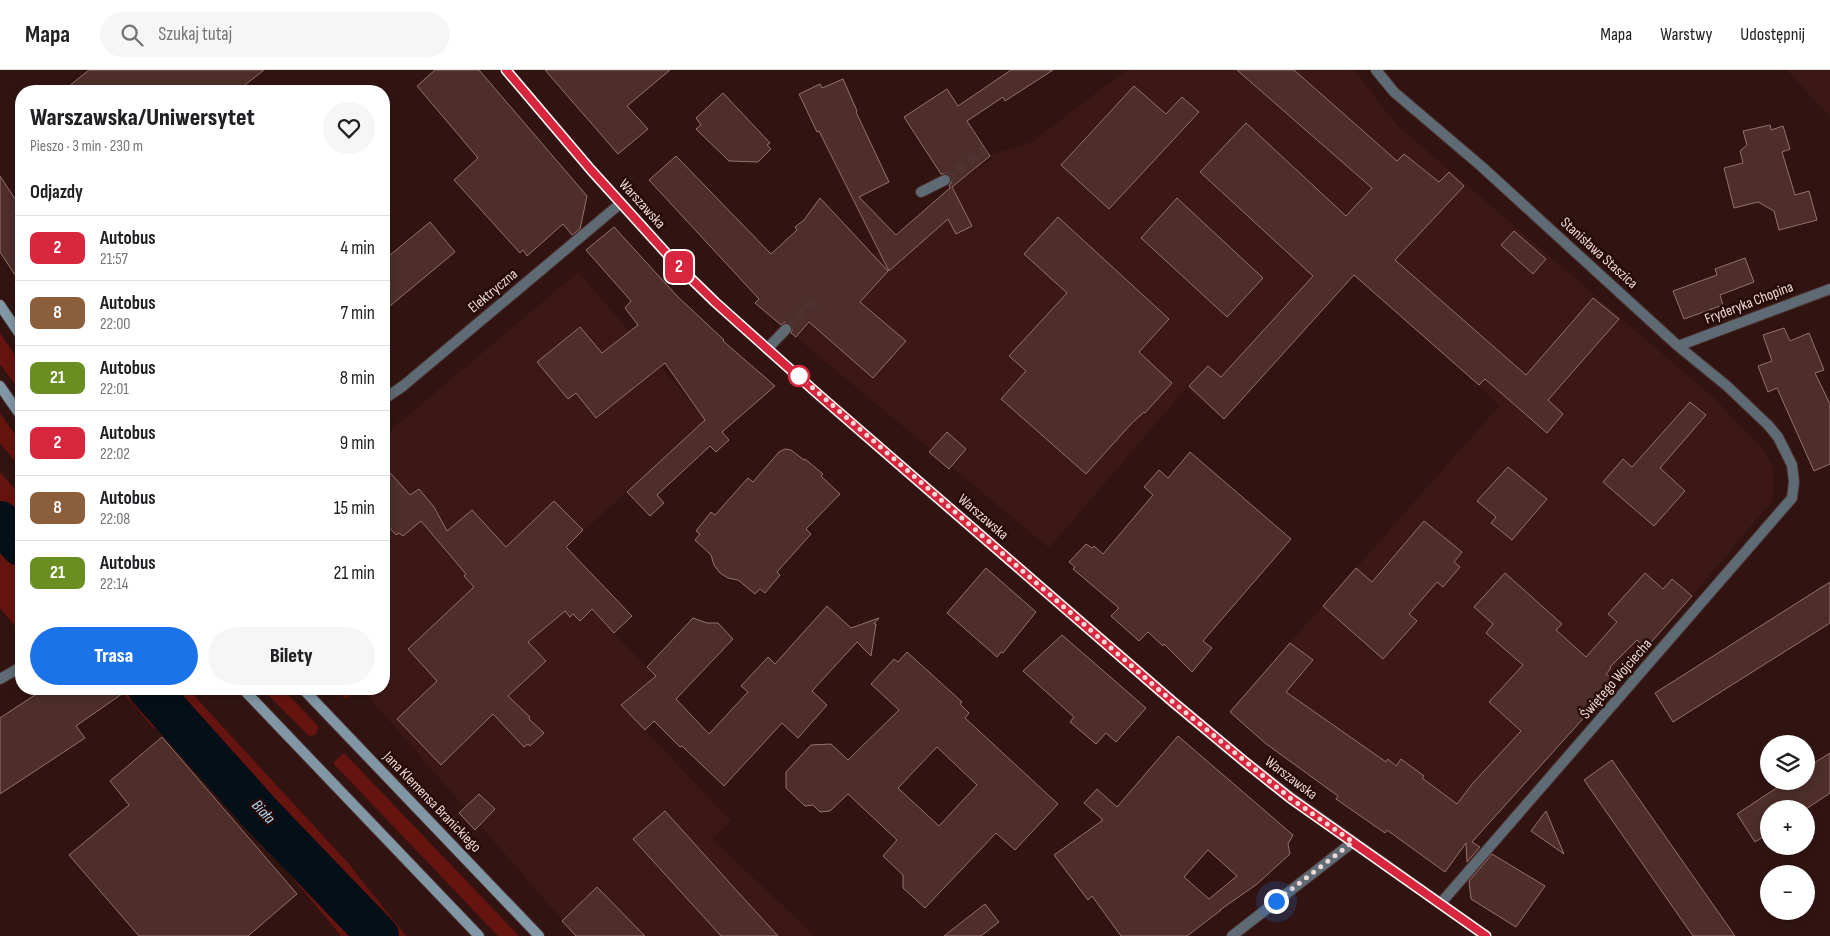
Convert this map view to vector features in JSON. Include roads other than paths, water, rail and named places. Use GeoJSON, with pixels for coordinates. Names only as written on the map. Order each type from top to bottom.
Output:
{"type":"FeatureCollection","features":[{"type":"Feature","properties":{"kind":"main road"},"geometry":{"type":"LineString","coordinates":[[0,305],[15,327]]}},
{"type":"Feature","properties":{"kind":"main road"},"geometry":{"type":"LineString","coordinates":[[0,386],[15,407]]}},
{"type":"Feature","properties":{"kind":"main road"},"geometry":{"type":"LineString","coordinates":[[249,695],[479,936]]}},
{"type":"Feature","properties":{"kind":"main road","name":"Jana Klemensa Branickiego"},"geometry":{"type":"LineString","coordinates":[[309,695],[539,936]]}},
{"type":"Feature","properties":{"kind":"street","name":"Warszawska"},"geometry":{"type":"LineString","coordinates":[[506,70],[621,204],[677,265],[768,349],[1173,702],[1290,798],[1486,936]]}},
{"type":"Feature","properties":{"kind":"street","name":"Stanisława Staszica"},"geometry":{"type":"LineString","coordinates":[[1376,70],[1394,92],[1480,166],[1678,346],[1727,386],[1768,424],[1778,438],[1792,465]]}},
{"type":"Feature","properties":{"kind":"street"},"geometry":{"type":"LineString","coordinates":[[921,192],[945,180]]}},
{"type":"Feature","properties":{"kind":"street","name":"Elektryczna"},"geometry":{"type":"LineString","coordinates":[[390,395],[621,204]]}},
{"type":"Feature","properties":{"kind":"street","name":"Fryderyka Chopina"},"geometry":{"type":"LineString","coordinates":[[1678,346],[1830,288]]}},
{"type":"Feature","properties":{"kind":"street"},"geometry":{"type":"LineString","coordinates":[[768,349],[786,329]]}},
{"type":"Feature","properties":{"kind":"street","name":"Świętego Wojciecha"},"geometry":{"type":"LineString","coordinates":[[1440,904],[1792,498],[1794,482],[1792,465]]}},
{"type":"Feature","properties":{"kind":"street"},"geometry":{"type":"LineString","coordinates":[[0,678],[15,670]]}},
{"type":"Feature","properties":{"kind":"street"},"geometry":{"type":"LineString","coordinates":[[1232,936],[1353,842]]}},
{"type":"Feature","properties":{"kind":"waterway","name":"Biała"},"geometry":{"type":"LineString","coordinates":[[0,522],[15,538]]}},
{"type":"Feature","properties":{"kind":"waterway","name":"Biała"},"geometry":{"type":"LineString","coordinates":[[154,695],[260,813],[378,936]]}},
{"type":"Feature","properties":{"kind":"tunnel"},"geometry":{"type":"LineString","coordinates":[[945,180],[985,149]]}},
{"type":"Feature","properties":{"kind":"tunnel"},"geometry":{"type":"LineString","coordinates":[[786,329],[816,300]]}}]}
